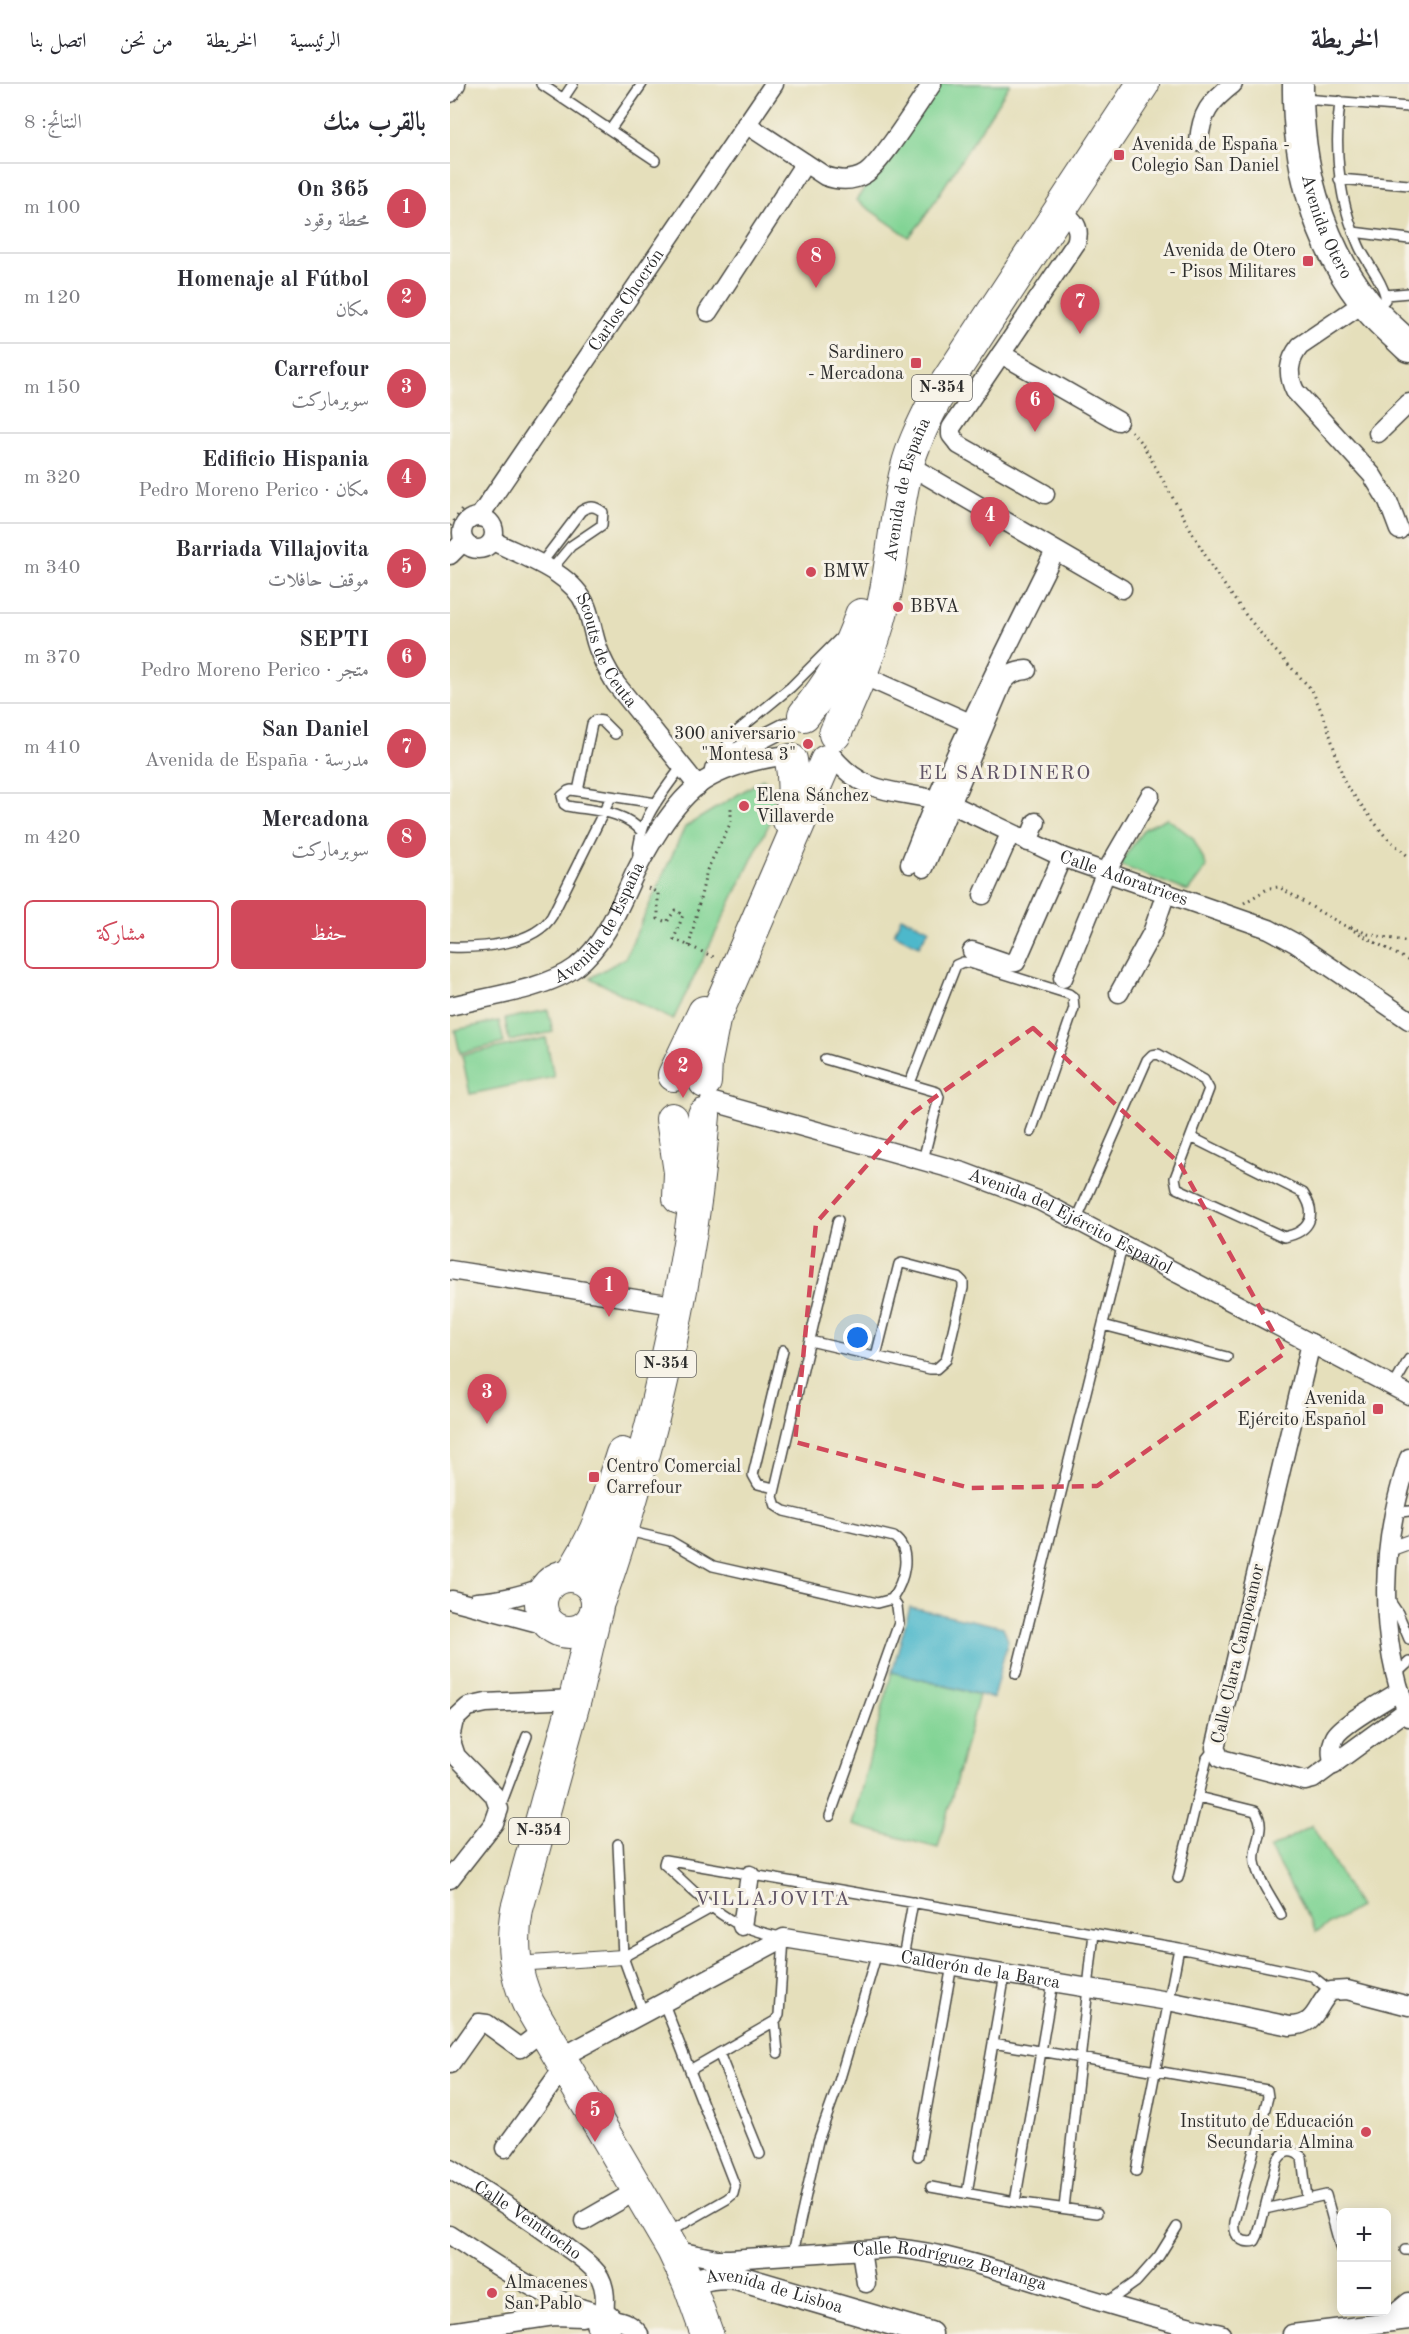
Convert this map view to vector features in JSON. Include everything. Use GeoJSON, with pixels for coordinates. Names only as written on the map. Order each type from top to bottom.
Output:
{"type":"FeatureCollection","features":[{"type":"Feature","properties":{"kind":"highway","name":"Avenida de España"},"geometry":{"type":"LineString","coordinates":[[792,739],[840,665],[854,636],[863,607],[884,484],[904,418],[922,387],[1122,84]]}},
{"type":"Feature","properties":{"kind":"highway","name":"Avenida de España"},"geometry":{"type":"LineString","coordinates":[[831,750],[862,675],[881,612],[907,464],[935,400],[1059,208],[1143,84]]}},
{"type":"Feature","properties":{"kind":"highway"},"geometry":{"type":"LineString","coordinates":[[818,716],[826,720],[831,750],[820,765],[805,767],[792,739],[818,716]]}},
{"type":"Feature","properties":{"kind":"highway","name":"N-354"},"geometry":{"type":"LineString","coordinates":[[575,1699],[571,1663],[553,1628],[541,1611],[543,1594],[586,1552],[599,1527],[628,1435],[661,1303],[679,1198],[680,1172],[672,1119],[661,1101],[664,1086],[674,1076],[789,819],[794,800],[795,780],[792,739]]}},
{"type":"Feature","properties":{"kind":"highway","name":"N-354"},"geometry":{"type":"LineString","coordinates":[[707,2334],[689,2284],[668,2242],[519,1983],[515,1964],[513,1930],[575,1699],[596,1610],[623,1529],[648,1438],[680,1298],[697,1190],[706,1099],[706,1061],[714,1020],[831,750]]}},
{"type":"Feature","properties":{"kind":"highway"},"geometry":{"type":"LineString","coordinates":[[672,1119],[688,1123],[706,1099],[691,1073],[674,1076]]}},
{"type":"Feature","properties":{"kind":"highway"},"geometry":{"type":"LineString","coordinates":[[553,1628],[575,1632],[591,1622],[596,1610],[592,1588],[586,1582],[558,1581]]}},
{"type":"Feature","properties":{"kind":"main road","name":"Avenida Otero"},"geometry":{"type":"LineString","coordinates":[[1298,91],[1302,158],[1319,219],[1331,248],[1409,347]]}},
{"type":"Feature","properties":{"kind":"street"},"geometry":{"type":"LineString","coordinates":[[450,93],[456,84]]}},
{"type":"Feature","properties":{"kind":"street","name":"Carlos Chocrón"},"geometry":{"type":"LineString","coordinates":[[479,517],[774,84]]}},
{"type":"Feature","properties":{"kind":"street"},"geometry":{"type":"LineString","coordinates":[[746,124],[825,176],[846,180],[866,173],[874,166],[932,84]]}},
{"type":"Feature","properties":{"kind":"street"},"geometry":{"type":"LineString","coordinates":[[1199,142],[1200,125],[1207,110],[1233,84]]}},
{"type":"Feature","properties":{"kind":"street"},"geometry":{"type":"LineString","coordinates":[[708,312],[806,163]]}},
{"type":"Feature","properties":{"kind":"street"},"geometry":{"type":"LineString","coordinates":[[1045,494],[958,445],[951,435],[951,428],[1076,243],[1078,227],[1073,219],[1059,208]]}},
{"type":"Feature","properties":{"kind":"street"},"geometry":{"type":"LineString","coordinates":[[1374,302],[1300,346],[1292,356],[1289,368],[1290,380],[1295,391],[1372,475],[1388,501],[1399,530]]}},
{"type":"Feature","properties":{"kind":"street"},"geometry":{"type":"LineString","coordinates":[[1001,354],[1118,422]]}},
{"type":"Feature","properties":{"kind":"street"},"geometry":{"type":"LineString","coordinates":[[1378,434],[1409,403]]}},
{"type":"Feature","properties":{"kind":"street"},"geometry":{"type":"LineString","coordinates":[[907,464],[1122,589]]}},
{"type":"Feature","properties":{"kind":"street"},"geometry":{"type":"LineString","coordinates":[[484,518],[492,525],[493,541],[481,550],[471,548],[464,541],[463,527],[470,520],[484,518]]}},
{"type":"Feature","properties":{"kind":"street"},"geometry":{"type":"LineString","coordinates":[[450,555],[464,541]]}},
{"type":"Feature","properties":{"kind":"street","name":"Scouts de Ceuta"},"geometry":{"type":"LineString","coordinates":[[493,541],[564,578],[578,591],[586,606],[599,653],[616,684],[682,766],[702,783]]}},
{"type":"Feature","properties":{"kind":"street"},"geometry":{"type":"LineString","coordinates":[[917,866],[970,723],[1055,551]]}},
{"type":"Feature","properties":{"kind":"street"},"geometry":{"type":"LineString","coordinates":[[943,801],[1002,684],[1008,676],[1017,671],[1028,670]]}},
{"type":"Feature","properties":{"kind":"street"},"geometry":{"type":"LineString","coordinates":[[862,675],[970,723]]}},
{"type":"Feature","properties":{"kind":"street","name":"Avenida de España"},"geometry":{"type":"LineString","coordinates":[[450,1006],[543,984],[574,969],[598,945],[635,873],[664,824],[719,764],[736,752],[792,739]]}},
{"type":"Feature","properties":{"kind":"street","name":"Avenida de España"},"geometry":{"type":"LineString","coordinates":[[702,783],[745,764],[792,739]]}},
{"type":"Feature","properties":{"kind":"street","name":"Calle Adoratrices"},"geometry":{"type":"LineString","coordinates":[[831,750],[849,774],[870,787],[943,801],[1010,834],[1062,856],[1166,893],[1211,904],[1269,929],[1409,1020]]}},
{"type":"Feature","properties":{"kind":"street"},"geometry":{"type":"LineString","coordinates":[[1063,978],[1106,872],[1150,796]]}},
{"type":"Feature","properties":{"kind":"street"},"geometry":{"type":"LineString","coordinates":[[1028,842],[1036,822]]}},
{"type":"Feature","properties":{"kind":"street"},"geometry":{"type":"LineString","coordinates":[[983,895],[1010,834]]}},
{"type":"Feature","properties":{"kind":"street"},"geometry":{"type":"LineString","coordinates":[[972,951],[1007,963],[1016,962],[1062,856]]}},
{"type":"Feature","properties":{"kind":"street"},"geometry":{"type":"LineString","coordinates":[[1119,993],[1152,933],[1166,893]]}},
{"type":"Feature","properties":{"kind":"street","name":"Avenida del Ejército Español"},"geometry":{"type":"LineString","coordinates":[[706,1099],[923,1160],[1002,1185],[1077,1219],[1401,1391]]}},
{"type":"Feature","properties":{"kind":"street"},"geometry":{"type":"LineString","coordinates":[[450,1270],[661,1303]]}},
{"type":"Feature","properties":{"kind":"street","name":"Calle Clara Campoamor"},"geometry":{"type":"LineString","coordinates":[[1311,1343],[1215,1748],[1220,1758],[1225,1760],[1305,1780],[1313,1779],[1408,1714]]}},
{"type":"Feature","properties":{"kind":"street"},"geometry":{"type":"LineString","coordinates":[[1408,1714],[1403,1679],[1387,1620],[1386,1597],[1388,1550],[1401,1512],[1409,1458]]}},
{"type":"Feature","properties":{"kind":"street"},"geometry":{"type":"LineString","coordinates":[[1388,1550],[1409,1542]]}},
{"type":"Feature","properties":{"kind":"street"},"geometry":{"type":"LineString","coordinates":[[451,1600],[477,1602],[501,1600],[524,1595],[558,1581]]}},
{"type":"Feature","properties":{"kind":"street"},"geometry":{"type":"LineString","coordinates":[[451,1600],[553,1628]]}},
{"type":"Feature","properties":{"kind":"street"},"geometry":{"type":"LineString","coordinates":[[1334,1765],[1331,1755],[1332,1746],[1341,1730],[1403,1679]]}},
{"type":"Feature","properties":{"kind":"street"},"geometry":{"type":"LineString","coordinates":[[450,1879],[494,1823],[500,1809],[494,1795],[456,1756],[450,1738],[454,1720],[468,1707],[486,1703],[575,1699]]}},
{"type":"Feature","properties":{"kind":"street"},"geometry":{"type":"LineString","coordinates":[[742,1926],[750,1875]]}},
{"type":"Feature","properties":{"kind":"street"},"geometry":{"type":"LineString","coordinates":[[505,2148],[556,2078],[563,2063],[644,2014],[784,1938]]}},
{"type":"Feature","properties":{"kind":"street","name":"Calderón de la Barca"},"geometry":{"type":"LineString","coordinates":[[784,1938],[1088,1987],[1278,2024],[1301,2025],[1314,2018],[1331,1991]]}},
{"type":"Feature","properties":{"kind":"street"},"geometry":{"type":"LineString","coordinates":[[515,1964],[622,1957]]}},
{"type":"Feature","properties":{"kind":"street"},"geometry":{"type":"LineString","coordinates":[[1331,1991],[1347,1990],[1409,2006]]}},
{"type":"Feature","properties":{"kind":"street"},"geometry":{"type":"LineString","coordinates":[[450,2064],[479,2023],[487,2024],[520,2048],[544,2030]]}},
{"type":"Feature","properties":{"kind":"street","name":"Calle Veintiocho"},"geometry":{"type":"LineString","coordinates":[[450,2169],[548,2233],[588,2264],[598,2274],[604,2286],[606,2300],[603,2322]]}},
{"type":"Feature","properties":{"kind":"street"},"geometry":{"type":"LineString","coordinates":[[584,2221],[638,2190]]}},
{"type":"Feature","properties":{"kind":"street"},"geometry":{"type":"LineString","coordinates":[[450,2235],[533,2289],[603,2322]]}},
{"type":"Feature","properties":{"kind":"street","name":"Calle Rodríguez Berlanga"},"geometry":{"type":"LineString","coordinates":[[668,2242],[717,2259],[895,2248],[919,2250],[969,2262],[1183,2330],[1221,2334]]}},
{"type":"Feature","properties":{"kind":"street"},"geometry":{"type":"LineString","coordinates":[[861,2250],[866,2283]]}},
{"type":"Feature","properties":{"kind":"street","name":"Avenida de Lisboa"},"geometry":{"type":"LineString","coordinates":[[689,2284],[712,2276],[736,2277],[930,2334]]}},
{"type":"Feature","properties":{"kind":"street"},"geometry":{"type":"LineString","coordinates":[[526,2319],[531,2310],[533,2289]]}},
{"type":"Feature","properties":{"kind":"street"},"geometry":{"type":"LineString","coordinates":[[1384,2323],[1409,2302]]}},
{"type":"Feature","properties":{"kind":"street"},"geometry":{"type":"LineString","coordinates":[[450,2332],[526,2319],[568,2315],[603,2322],[622,2320],[631,2325],[639,2334]]}},
{"type":"Feature","properties":{"kind":"street"},"geometry":{"type":"LineString","coordinates":[[1292,2334],[1409,2320]]}},
{"type":"Feature","properties":{"kind":"lane"},"geometry":{"type":"LineString","coordinates":[[541,84],[656,160]]}},
{"type":"Feature","properties":{"kind":"lane"},"geometry":{"type":"LineString","coordinates":[[563,99],[573,84]]}},
{"type":"Feature","properties":{"kind":"lane"},"geometry":{"type":"LineString","coordinates":[[610,130],[642,84]]}},
{"type":"Feature","properties":{"kind":"lane"},"geometry":{"type":"LineString","coordinates":[[1298,91],[1340,101],[1409,107]]}},
{"type":"Feature","properties":{"kind":"lane"},"geometry":{"type":"LineString","coordinates":[[1340,101],[1337,143],[1339,179],[1374,302],[1409,293]]}},
{"type":"Feature","properties":{"kind":"lane"},"geometry":{"type":"LineString","coordinates":[[1339,179],[1409,185]]}},
{"type":"Feature","properties":{"kind":"lane"},"geometry":{"type":"LineString","coordinates":[[1353,232],[1409,239]]}},
{"type":"Feature","properties":{"kind":"lane"},"geometry":{"type":"LineString","coordinates":[[588,507],[596,507],[603,512],[602,525],[571,546],[546,568],[581,511],[588,507]]}},
{"type":"Feature","properties":{"kind":"lane"},"geometry":{"type":"LineString","coordinates":[[719,764],[723,752],[735,733],[791,687],[838,639],[854,636]]}},
{"type":"Feature","properties":{"kind":"lane"},"geometry":{"type":"LineString","coordinates":[[578,791],[592,724],[596,720],[602,721],[615,734]]}},
{"type":"Feature","properties":{"kind":"lane"},"geometry":{"type":"LineString","coordinates":[[635,873],[642,832],[656,803],[682,766]]}},
{"type":"Feature","properties":{"kind":"lane"},"geometry":{"type":"LineString","coordinates":[[642,832],[625,818],[564,804],[562,796],[568,791],[578,791],[656,803]]}},
{"type":"Feature","properties":{"kind":"lane"},"geometry":{"type":"LineString","coordinates":[[450,946],[494,944],[524,938],[539,932],[552,916],[610,796]]}},
{"type":"Feature","properties":{"kind":"lane"},"geometry":{"type":"LineString","coordinates":[[909,1083],[956,965],[963,962],[970,963],[1069,994],[1073,997],[1074,1008],[1031,1132]]}},
{"type":"Feature","properties":{"kind":"lane"},"geometry":{"type":"LineString","coordinates":[[1077,1219],[1147,1060],[1152,1055],[1158,1054],[1207,1084],[1208,1095],[1191,1137],[1175,1178],[1177,1188],[1284,1237],[1296,1235],[1306,1227],[1311,1216],[1310,1203],[1303,1193],[1191,1137]]}},
{"type":"Feature","properties":{"kind":"lane"},"geometry":{"type":"LineString","coordinates":[[825,1059],[937,1092],[939,1097],[923,1160]]}},
{"type":"Feature","properties":{"kind":"lane"},"geometry":{"type":"LineString","coordinates":[[623,1529],[670,1541],[713,1566],[877,1603],[892,1599],[897,1591],[906,1557],[901,1542],[894,1537],[784,1511],[776,1506],[772,1497],[838,1220]]}},
{"type":"Feature","properties":{"kind":"lane"},"geometry":{"type":"LineString","coordinates":[[1016,1674],[1123,1244]]}},
{"type":"Feature","properties":{"kind":"lane"},"geometry":{"type":"LineString","coordinates":[[810,1341],[930,1369],[936,1369],[942,1366],[945,1360],[963,1282],[959,1278],[899,1264],[876,1356]]}},
{"type":"Feature","properties":{"kind":"lane"},"geometry":{"type":"LineString","coordinates":[[1103,1325],[1227,1358]]}},
{"type":"Feature","properties":{"kind":"lane"},"geometry":{"type":"LineString","coordinates":[[774,1488],[758,1484],[753,1475],[783,1350]]}},
{"type":"Feature","properties":{"kind":"lane"},"geometry":{"type":"LineString","coordinates":[[1401,1391],[1409,1359]]}},
{"type":"Feature","properties":{"kind":"lane"},"geometry":{"type":"LineString","coordinates":[[1386,1597],[1398,1613],[1409,1639]]}},
{"type":"Feature","properties":{"kind":"lane"},"geometry":{"type":"LineString","coordinates":[[830,1816],[899,1623],[897,1606],[892,1599]]}},
{"type":"Feature","properties":{"kind":"lane"},"geometry":{"type":"LineString","coordinates":[[500,1809],[526,1736]]}},
{"type":"Feature","properties":{"kind":"lane"},"geometry":{"type":"LineString","coordinates":[[1178,1878],[1207,1758],[1215,1748]]}},
{"type":"Feature","properties":{"kind":"lane"},"geometry":{"type":"LineString","coordinates":[[1198,1797],[1255,1811],[1259,1815],[1261,1826],[1255,1851],[1255,1865],[1281,1914]]}},
{"type":"Feature","properties":{"kind":"lane"},"geometry":{"type":"LineString","coordinates":[[618,1844],[622,1957],[644,2014]]}},
{"type":"Feature","properties":{"kind":"lane"},"geometry":{"type":"LineString","coordinates":[[690,2070],[775,2021],[779,2015],[784,1938],[742,1926],[713,1908],[665,1865],[664,1861],[1179,1948],[1312,1976],[1320,1980],[1331,1991]]}},
{"type":"Feature","properties":{"kind":"lane"},"geometry":{"type":"LineString","coordinates":[[903,1957],[913,1902]]}},
{"type":"Feature","properties":{"kind":"lane"},"geometry":{"type":"LineString","coordinates":[[622,1957],[713,1908]]}},
{"type":"Feature","properties":{"kind":"lane"},"geometry":{"type":"LineString","coordinates":[[1064,2208],[1094,1934]]}},
{"type":"Feature","properties":{"kind":"lane"},"geometry":{"type":"LineString","coordinates":[[1136,2171],[1179,1948]]}},
{"type":"Feature","properties":{"kind":"lane"},"geometry":{"type":"LineString","coordinates":[[793,2253],[818,2141],[838,2085],[877,1953]]}},
{"type":"Feature","properties":{"kind":"lane"},"geometry":{"type":"LineString","coordinates":[[918,2157],[952,1965]]}},
{"type":"Feature","properties":{"kind":"lane"},"geometry":{"type":"LineString","coordinates":[[967,2193],[1005,1974]]}},
{"type":"Feature","properties":{"kind":"lane"},"geometry":{"type":"LineString","coordinates":[[1015,2202],[1053,1982]]}},
{"type":"Feature","properties":{"kind":"lane"},"geometry":{"type":"LineString","coordinates":[[664,2004],[735,2186],[733,2194],[668,2242]]}},
{"type":"Feature","properties":{"kind":"lane"},"geometry":{"type":"LineString","coordinates":[[775,2021],[778,2053]]}},
{"type":"Feature","properties":{"kind":"lane"},"geometry":{"type":"LineString","coordinates":[[993,2043],[1267,2090],[1268,2097],[1235,2222],[1236,2236],[1242,2241],[1256,2241],[1277,2161],[1281,2154],[1289,2151],[1296,2152],[1302,2157],[1307,2198]]}},
{"type":"Feature","properties":{"kind":"lane"},"geometry":{"type":"LineString","coordinates":[[719,2054],[760,2154]]}},
{"type":"Feature","properties":{"kind":"lane"},"geometry":{"type":"LineString","coordinates":[[931,2187],[1015,2202],[1097,2213]]}},
{"type":"Feature","properties":{"kind":"lane"},"geometry":{"type":"LineString","coordinates":[[1265,2209],[1326,2195],[1337,2235]]}},
{"type":"Feature","properties":{"kind":"lane"},"geometry":{"type":"LineString","coordinates":[[1104,2304],[1136,2282],[1159,2256],[1177,2227]]}},
{"type":"Feature","properties":{"kind":"path"},"geometry":{"type":"LineString","coordinates":[[1118,422],[1132,432],[1143,445],[1213,568],[1245,614],[1312,690],[1326,722],[1345,784],[1386,836],[1409,856]]}},
{"type":"Feature","properties":{"kind":"path"},"geometry":{"type":"LineString","coordinates":[[690,946],[707,870],[731,822],[731,804]]}},
{"type":"Feature","properties":{"kind":"path"},"geometry":{"type":"LineString","coordinates":[[635,873],[658,893],[658,919],[667,922],[675,910],[683,915],[674,939],[726,962]]}},
{"type":"Feature","properties":{"kind":"path"},"geometry":{"type":"LineString","coordinates":[[1236,909],[1269,888],[1279,887],[1322,914],[1409,961]]}},
{"type":"Feature","properties":{"kind":"path"},"geometry":{"type":"LineString","coordinates":[[1322,914],[1368,934],[1409,942]]}},
{"type":"Feature","properties":{"kind":"highlighted area"},"geometry":{"type":"Polygon","coordinates":[[[1033,1028],[1180,1164],[1285,1353],[1097,1486],[970,1488],[795,1442],[816,1223],[914,1112],[1033,1028]]]}},
{"type":"Feature","properties":{"kind":"green space"},"geometry":{"type":"Polygon","coordinates":[[[940,84],[1010,84],[922,221],[909,237],[856,200],[940,84]]]}},
{"type":"Feature","properties":{"kind":"green space"},"geometry":{"type":"Polygon","coordinates":[[[763,779],[774,790],[774,814],[673,1020],[590,978],[625,958],[685,827],[763,779]]]}},
{"type":"Feature","properties":{"kind":"green space"},"geometry":{"type":"Polygon","coordinates":[[[1167,818],[1193,838],[1207,867],[1188,891],[1119,865],[1144,829],[1167,818]]]}},
{"type":"Feature","properties":{"kind":"green space"},"geometry":{"type":"Polygon","coordinates":[[[548,1010],[553,1032],[509,1041],[505,1019],[548,1010]]]}},
{"type":"Feature","properties":{"kind":"green space"},"geometry":{"type":"Polygon","coordinates":[[[499,1021],[504,1043],[460,1053],[455,1030],[499,1021]]]}},
{"type":"Feature","properties":{"kind":"green space"},"geometry":{"type":"Polygon","coordinates":[[[546,1038],[554,1077],[470,1094],[462,1055],[546,1038]]]}},
{"type":"Feature","properties":{"kind":"green space"},"geometry":{"type":"Polygon","coordinates":[[[892,1672],[979,1695],[938,1848],[852,1825],[892,1672]]]}},
{"type":"Feature","properties":{"kind":"green space"},"geometry":{"type":"Polygon","coordinates":[[[1312,1825],[1359,1907],[1316,1932],[1270,1849],[1312,1825]]]}},
{"type":"Feature","properties":{"kind":"water"},"geometry":{"type":"Polygon","coordinates":[[[901,917],[929,929],[919,946],[894,934],[901,917]]]}},
{"type":"Feature","properties":{"kind":"water"},"geometry":{"type":"Polygon","coordinates":[[[910,1607],[1003,1627],[1008,1640],[993,1698],[892,1672],[910,1607]]]}},
{"type":"Feature","properties":{"kind":"place","name":"Avenida de España - Colegio San Daniel"},"geometry":{"type":"Point","coordinates":[1119,155]}},
{"type":"Feature","properties":{"kind":"place","name":"Avenida de Otero - Pisos Militares"},"geometry":{"type":"Point","coordinates":[1308,261]}},
{"type":"Feature","properties":{"kind":"place","name":"Mercadona"},"geometry":{"type":"Point","coordinates":[816,288]}},
{"type":"Feature","properties":{"kind":"place","name":"San Daniel"},"geometry":{"type":"Point","coordinates":[1080,334]}},
{"type":"Feature","properties":{"kind":"place","name":"Sardinero - Mercadona"},"geometry":{"type":"Point","coordinates":[916,363]}},
{"type":"Feature","properties":{"kind":"place","name":"SEPTI"},"geometry":{"type":"Point","coordinates":[1035,432]}},
{"type":"Feature","properties":{"kind":"place","name":"Edificio Hispania"},"geometry":{"type":"Point","coordinates":[990,547]}},
{"type":"Feature","properties":{"kind":"place","name":"BMW"},"geometry":{"type":"Point","coordinates":[811,572]}},
{"type":"Feature","properties":{"kind":"place","name":"BBVA"},"geometry":{"type":"Point","coordinates":[898,607]}},
{"type":"Feature","properties":{"kind":"place","name":"300 aniversario \"Montesa 3\""},"geometry":{"type":"Point","coordinates":[808,744]}},
{"type":"Feature","properties":{"kind":"place","name":"Elena Sánchez Villaverde"},"geometry":{"type":"Point","coordinates":[744,806]}},
{"type":"Feature","properties":{"kind":"place","name":"Homenaje al Fútbol"},"geometry":{"type":"Point","coordinates":[683,1098]}},
{"type":"Feature","properties":{"kind":"place","name":"On 365"},"geometry":{"type":"Point","coordinates":[609,1317]}},
{"type":"Feature","properties":{"kind":"place","name":"Avenida Ejército Español"},"geometry":{"type":"Point","coordinates":[1378,1409]}},
{"type":"Feature","properties":{"kind":"place","name":"Carrefour"},"geometry":{"type":"Point","coordinates":[487,1424]}},
{"type":"Feature","properties":{"kind":"place","name":"Centro Comercial Carrefour"},"geometry":{"type":"Point","coordinates":[594,1477]}},
{"type":"Feature","properties":{"kind":"place","name":"Instituto de Educación Secundaria Almina"},"geometry":{"type":"Point","coordinates":[1366,2132]}},
{"type":"Feature","properties":{"kind":"place","name":"Barriada Villajovita"},"geometry":{"type":"Point","coordinates":[595,2142]}},
{"type":"Feature","properties":{"kind":"place","name":"Almacenes San Pablo"},"geometry":{"type":"Point","coordinates":[492,2293]}},
{"type":"Feature","properties":{"kind":"district","name":"EL SARDINERO"},"geometry":{"type":"Point","coordinates":[1005,774]}},
{"type":"Feature","properties":{"kind":"district","name":"VILLAJOVITA"},"geometry":{"type":"Point","coordinates":[773,1900]}}]}
